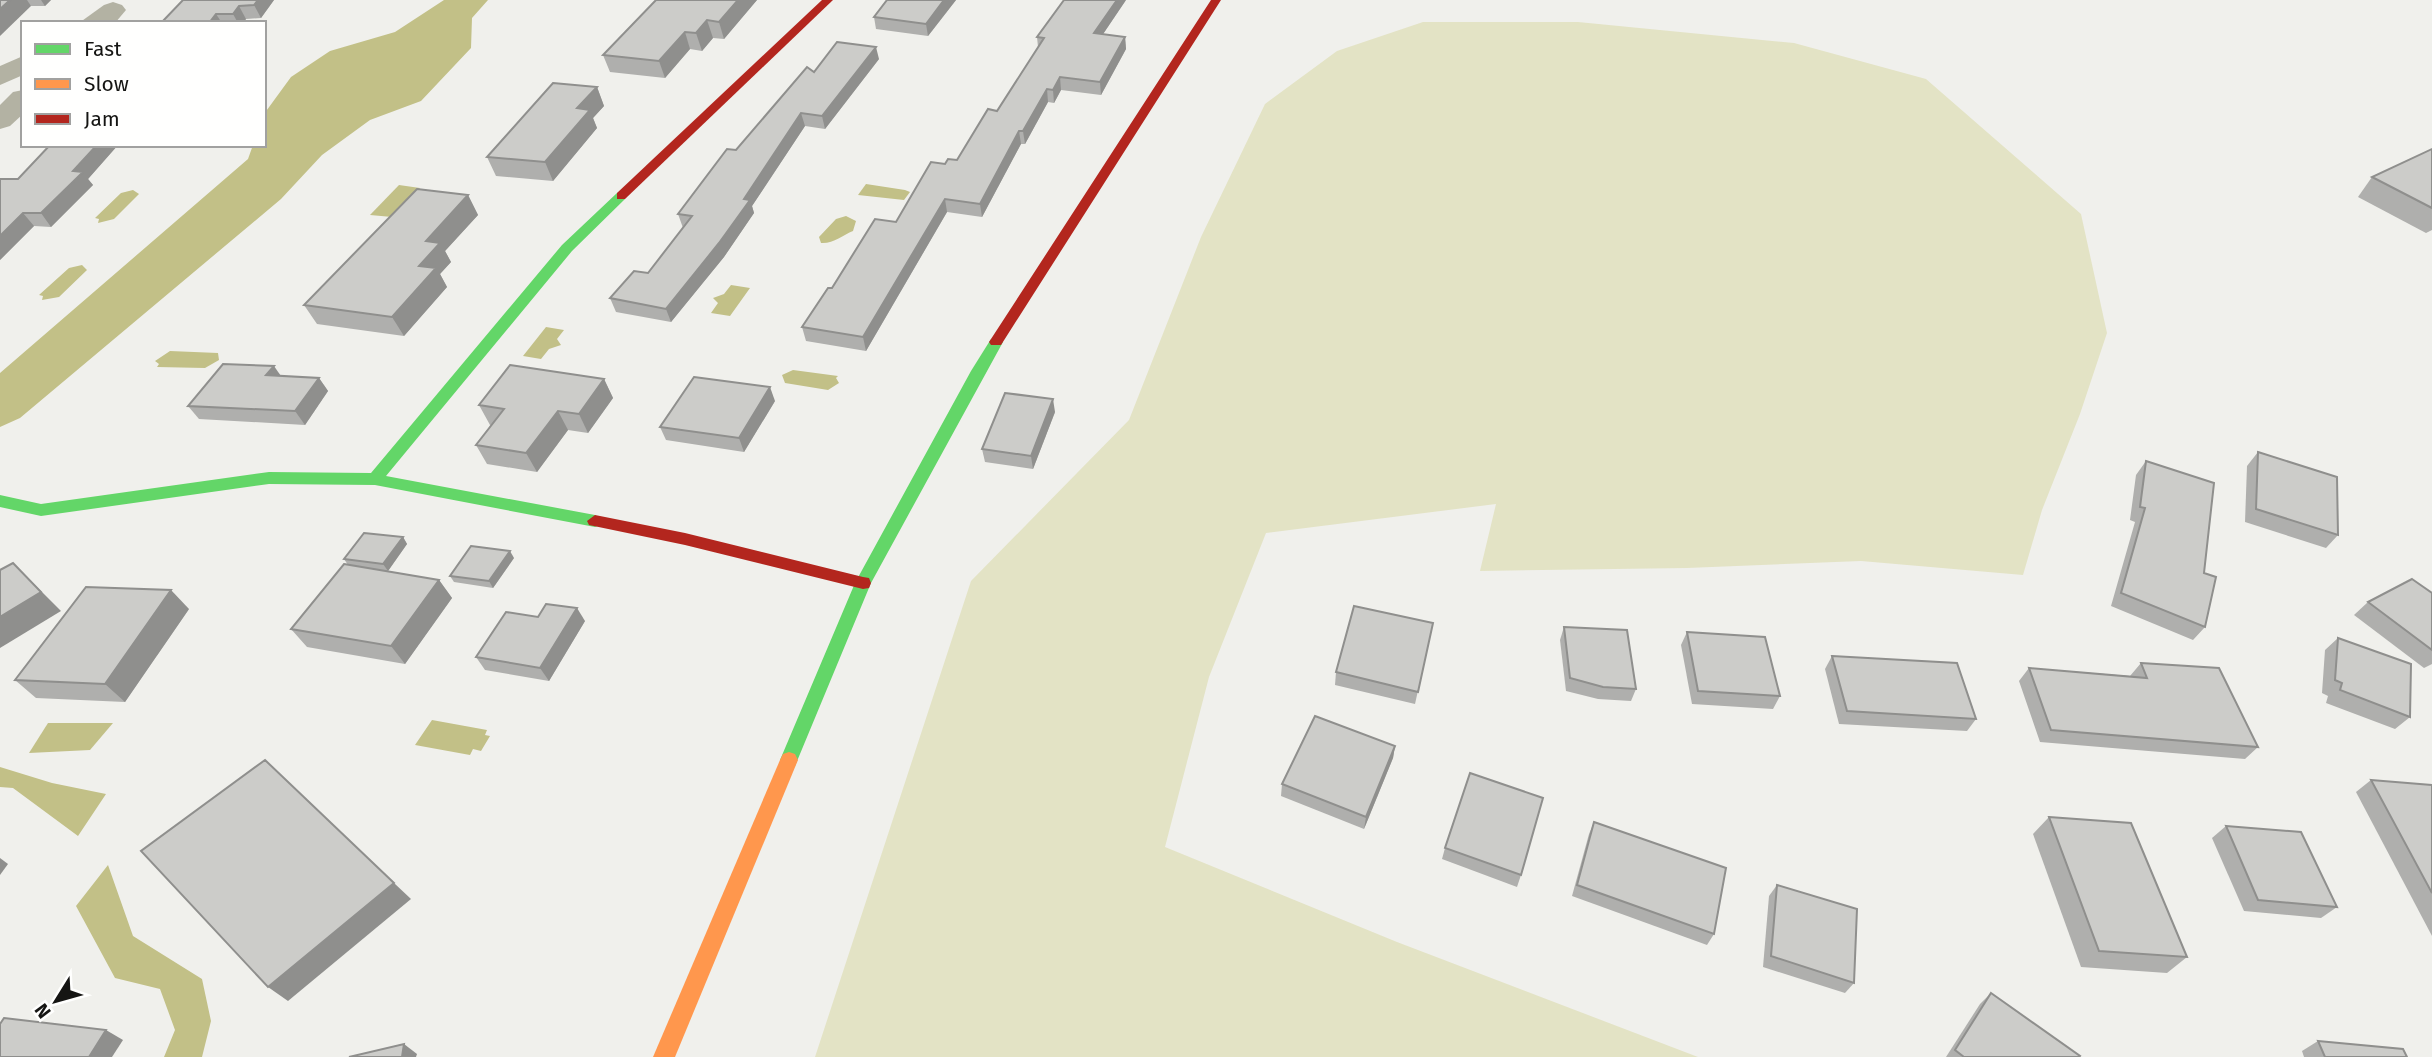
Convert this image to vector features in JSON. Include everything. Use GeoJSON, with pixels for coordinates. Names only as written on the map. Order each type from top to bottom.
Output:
{"type":"FeatureCollection","features":[{"type":"Feature","properties":{"kind":"street"},"geometry":{"type":"LineString","coordinates":[[375,479],[567,248],[828,0]]}},
{"type":"Feature","properties":{"kind":"street"},"geometry":{"type":"LineString","coordinates":[[664,1057],[863,583],[978,371],[1216,0]]}},
{"type":"Feature","properties":{"kind":"street"},"geometry":{"type":"LineString","coordinates":[[0,77],[21,65]]}},
{"type":"Feature","properties":{"kind":"street"},"geometry":{"type":"LineString","coordinates":[[0,120],[21,100]]}},
{"type":"Feature","properties":{"kind":"street"},"geometry":{"type":"LineString","coordinates":[[0,500],[41,510],[269,478],[375,479],[685,539],[863,583]]}},
{"type":"Feature","properties":{"kind":"green space"},"geometry":{"type":"Polygon","coordinates":[[[1423,22],[1578,22],[1794,43],[1926,79],[2081,214],[2107,333],[2080,414],[2042,510],[2023,575],[1861,561],[1687,568],[1480,571],[1496,504],[1266,533],[1209,677],[1165,847],[1397,942],[1698,1057],[815,1057],[971,581],[1129,420],[1201,237],[1265,104],[1337,51],[1423,22]]]}},
{"type":"Feature","properties":{"kind":"shaded area"},"geometry":{"type":"Polygon","coordinates":[[[444,0],[488,0],[472,18],[471,48],[421,101],[370,120],[322,155],[281,199],[20,418],[0,427],[0,373],[248,159],[252,147],[266,147],[266,111],[291,77],[330,51],[395,32],[444,0]]]}},
{"type":"Feature","properties":{"kind":"shaded area"},"geometry":{"type":"Polygon","coordinates":[[[866,184],[910,192],[904,200],[858,195],[866,184]]]}},
{"type":"Feature","properties":{"kind":"shaded area"},"geometry":{"type":"Polygon","coordinates":[[[399,185],[420,188],[392,217],[370,215],[399,185]]]}},
{"type":"Feature","properties":{"kind":"shaded area"},"geometry":{"type":"Polygon","coordinates":[[[133,190],[139,194],[114,219],[98,223],[99,219],[95,218],[121,193],[133,190]]]}},
{"type":"Feature","properties":{"kind":"shaded area"},"geometry":{"type":"Polygon","coordinates":[[[846,216],[856,221],[853,231],[834,241],[821,243],[819,237],[836,219],[846,216]]]}},
{"type":"Feature","properties":{"kind":"shaded area"},"geometry":{"type":"Polygon","coordinates":[[[82,265],[87,270],[59,297],[42,300],[43,296],[39,295],[69,268],[82,265]]]}},
{"type":"Feature","properties":{"kind":"shaded area"},"geometry":{"type":"Polygon","coordinates":[[[731,285],[750,288],[730,316],[711,313],[718,303],[713,298],[724,294],[731,285]]]}},
{"type":"Feature","properties":{"kind":"shaded area"},"geometry":{"type":"Polygon","coordinates":[[[546,327],[564,330],[557,339],[561,345],[549,349],[541,359],[523,356],[546,327]]]}},
{"type":"Feature","properties":{"kind":"shaded area"},"geometry":{"type":"Polygon","coordinates":[[[170,351],[218,353],[219,360],[205,368],[157,367],[159,364],[155,361],[170,351]]]}},
{"type":"Feature","properties":{"kind":"shaded area"},"geometry":{"type":"Polygon","coordinates":[[[793,370],[838,376],[836,378],[839,383],[828,390],[785,383],[782,375],[793,370]]]}},
{"type":"Feature","properties":{"kind":"shaded area"},"geometry":{"type":"Polygon","coordinates":[[[432,720],[487,730],[485,735],[490,736],[481,751],[473,749],[470,755],[415,745],[432,720]]]}},
{"type":"Feature","properties":{"kind":"shaded area"},"geometry":{"type":"Polygon","coordinates":[[[48,723],[113,723],[90,750],[29,753],[48,723]]]}},
{"type":"Feature","properties":{"kind":"shaded area"},"geometry":{"type":"Polygon","coordinates":[[[0,767],[52,783],[106,794],[78,836],[13,788],[0,787],[0,767]]]}},
{"type":"Feature","properties":{"kind":"shaded area"},"geometry":{"type":"Polygon","coordinates":[[[108,865],[133,936],[202,979],[211,1021],[202,1057],[164,1057],[175,1030],[160,989],[115,978],[76,906],[108,865]]]}},
{"type":"Feature","properties":{"kind":"building"},"geometry":{"type":"Polygon","coordinates":[[[0,0],[10,0],[0,9],[0,0]]]}},
{"type":"Feature","properties":{"kind":"building"},"geometry":{"type":"Polygon","coordinates":[[[183,0],[258,0],[254,5],[239,6],[233,14],[216,14],[211,21],[163,21],[183,0]]]}},
{"type":"Feature","properties":{"kind":"building"},"geometry":{"type":"Polygon","coordinates":[[[656,0],[738,0],[719,22],[707,20],[696,33],[685,32],[659,61],[603,55],[656,0]]]}},
{"type":"Feature","properties":{"kind":"building"},"geometry":{"type":"Polygon","coordinates":[[[887,0],[944,0],[926,24],[874,17],[887,0]]]}},
{"type":"Feature","properties":{"kind":"building"},"geometry":{"type":"Polygon","coordinates":[[[1064,0],[1117,0],[1094,33],[1125,37],[1100,82],[1060,77],[1053,90],[1047,89],[1023,131],[1019,131],[980,204],[945,199],[863,337],[802,327],[828,288],[832,288],[875,219],[896,222],[931,162],[945,164],[948,159],[957,160],[988,109],[997,111],[1044,38],[1037,37],[1064,0]]]}},
{"type":"Feature","properties":{"kind":"building"},"geometry":{"type":"Polygon","coordinates":[[[837,42],[876,47],[822,116],[801,113],[744,199],[750,200],[666,309],[610,298],[634,271],[648,273],[692,216],[678,214],[727,149],[736,150],[807,67],[814,72],[837,42]]]}},
{"type":"Feature","properties":{"kind":"building"},"geometry":{"type":"Polygon","coordinates":[[[553,83],[597,87],[577,108],[590,110],[545,162],[487,157],[553,83]]]}},
{"type":"Feature","properties":{"kind":"building"},"geometry":{"type":"Polygon","coordinates":[[[48,147],[95,147],[73,171],[83,172],[41,213],[23,213],[0,236],[0,179],[18,179],[48,147]]]}},
{"type":"Feature","properties":{"kind":"building"},"geometry":{"type":"Polygon","coordinates":[[[2432,149],[2432,208],[2372,177],[2432,149]]]}},
{"type":"Feature","properties":{"kind":"building"},"geometry":{"type":"Polygon","coordinates":[[[417,189],[468,195],[426,241],[440,243],[419,266],[436,268],[392,317],[304,305],[417,189]]]}},
{"type":"Feature","properties":{"kind":"building"},"geometry":{"type":"Polygon","coordinates":[[[223,364],[274,366],[266,375],[319,378],[295,411],[188,406],[223,364]]]}},
{"type":"Feature","properties":{"kind":"building"},"geometry":{"type":"Polygon","coordinates":[[[510,365],[604,379],[579,414],[558,411],[526,453],[476,445],[504,409],[479,405],[510,365]]]}},
{"type":"Feature","properties":{"kind":"building"},"geometry":{"type":"Polygon","coordinates":[[[694,377],[770,387],[739,438],[660,427],[694,377]]]}},
{"type":"Feature","properties":{"kind":"building"},"geometry":{"type":"Polygon","coordinates":[[[1005,393],[1053,399],[1031,456],[982,449],[1005,393]]]}},
{"type":"Feature","properties":{"kind":"building"},"geometry":{"type":"Polygon","coordinates":[[[2258,452],[2337,477],[2338,535],[2256,509],[2258,452]]]}},
{"type":"Feature","properties":{"kind":"building"},"geometry":{"type":"Polygon","coordinates":[[[2146,461],[2214,483],[2204,573],[2216,577],[2205,627],[2121,593],[2145,508],[2140,507],[2146,461]]]}},
{"type":"Feature","properties":{"kind":"building"},"geometry":{"type":"Polygon","coordinates":[[[364,533],[403,537],[383,564],[344,559],[364,533]]]}},
{"type":"Feature","properties":{"kind":"building"},"geometry":{"type":"Polygon","coordinates":[[[471,546],[510,551],[489,581],[450,576],[471,546]]]}},
{"type":"Feature","properties":{"kind":"building"},"geometry":{"type":"Polygon","coordinates":[[[13,563],[41,592],[0,617],[0,570],[13,563]]]}},
{"type":"Feature","properties":{"kind":"building"},"geometry":{"type":"Polygon","coordinates":[[[344,564],[439,580],[391,646],[291,629],[344,564]]]}},
{"type":"Feature","properties":{"kind":"building"},"geometry":{"type":"Polygon","coordinates":[[[2412,579],[2432,593],[2432,650],[2368,602],[2412,579]]]}},
{"type":"Feature","properties":{"kind":"building"},"geometry":{"type":"Polygon","coordinates":[[[86,587],[171,590],[105,684],[15,680],[86,587]]]}},
{"type":"Feature","properties":{"kind":"building"},"geometry":{"type":"Polygon","coordinates":[[[546,604],[577,608],[540,668],[476,657],[506,612],[538,617],[546,604]]]}},
{"type":"Feature","properties":{"kind":"building"},"geometry":{"type":"Polygon","coordinates":[[[1354,606],[1433,623],[1418,692],[1336,672],[1354,606]]]}},
{"type":"Feature","properties":{"kind":"building"},"geometry":{"type":"Polygon","coordinates":[[[1564,627],[1627,630],[1636,689],[1603,687],[1570,678],[1564,627]]]}},
{"type":"Feature","properties":{"kind":"building"},"geometry":{"type":"Polygon","coordinates":[[[1687,632],[1765,637],[1780,696],[1698,691],[1687,632]]]}},
{"type":"Feature","properties":{"kind":"building"},"geometry":{"type":"Polygon","coordinates":[[[2338,638],[2411,664],[2410,717],[2340,690],[2342,683],[2335,680],[2338,638]]]}},
{"type":"Feature","properties":{"kind":"building"},"geometry":{"type":"Polygon","coordinates":[[[1832,656],[1957,663],[1976,719],[1847,711],[1832,656]]]}},
{"type":"Feature","properties":{"kind":"building"},"geometry":{"type":"Polygon","coordinates":[[[2141,663],[2219,668],[2258,747],[2051,730],[2029,668],[2147,678],[2141,663]]]}},
{"type":"Feature","properties":{"kind":"building"},"geometry":{"type":"Polygon","coordinates":[[[1315,716],[1395,746],[1366,817],[1282,784],[1315,716]]]}},
{"type":"Feature","properties":{"kind":"building"},"geometry":{"type":"Polygon","coordinates":[[[265,760],[394,883],[268,987],[141,851],[265,760]]]}},
{"type":"Feature","properties":{"kind":"building"},"geometry":{"type":"Polygon","coordinates":[[[1470,773],[1543,798],[1521,875],[1445,848],[1470,773]]]}},
{"type":"Feature","properties":{"kind":"building"},"geometry":{"type":"Polygon","coordinates":[[[2371,780],[2432,785],[2432,893],[2371,780]]]}},
{"type":"Feature","properties":{"kind":"building"},"geometry":{"type":"Polygon","coordinates":[[[2049,817],[2131,823],[2187,957],[2099,951],[2049,817]]]}},
{"type":"Feature","properties":{"kind":"building"},"geometry":{"type":"Polygon","coordinates":[[[1594,822],[1726,868],[1714,934],[1577,885],[1594,822]]]}},
{"type":"Feature","properties":{"kind":"building"},"geometry":{"type":"Polygon","coordinates":[[[2226,826],[2301,832],[2337,907],[2258,900],[2226,826]]]}},
{"type":"Feature","properties":{"kind":"building"},"geometry":{"type":"Polygon","coordinates":[[[1777,885],[1857,909],[1854,983],[1771,956],[1777,885]]]}},
{"type":"Feature","properties":{"kind":"building"},"geometry":{"type":"Polygon","coordinates":[[[1991,993],[2080,1056],[1964,1057],[1955,1050],[1991,993]]]}},
{"type":"Feature","properties":{"kind":"building"},"geometry":{"type":"Polygon","coordinates":[[[4,1018],[106,1030],[89,1057],[0,1057],[0,1024],[4,1018]]]}},
{"type":"Feature","properties":{"kind":"building"},"geometry":{"type":"Polygon","coordinates":[[[2318,1041],[2403,1049],[2407,1057],[2325,1057],[2318,1041]]]}},
{"type":"Feature","properties":{"kind":"building"},"geometry":{"type":"Polygon","coordinates":[[[404,1044],[402,1057],[349,1057],[404,1044]]]}},
{"type":"Feature","properties":{"kind":"traffic: fast"},"geometry":{"type":"LineString","coordinates":[[375,479],[567,248],[621,196]]}},
{"type":"Feature","properties":{"kind":"traffic: fast"},"geometry":{"type":"LineString","coordinates":[[789,760],[863,583],[996,342]]}},
{"type":"Feature","properties":{"kind":"traffic: fast"},"geometry":{"type":"LineString","coordinates":[[0,501],[41,510],[269,478],[375,479],[595,521]]}},
{"type":"Feature","properties":{"kind":"traffic: slow"},"geometry":{"type":"LineString","coordinates":[[664,1057],[789,760]]}},
{"type":"Feature","properties":{"kind":"traffic: jam"},"geometry":{"type":"LineString","coordinates":[[621,196],[828,0]]}},
{"type":"Feature","properties":{"kind":"traffic: jam"},"geometry":{"type":"LineString","coordinates":[[996,342],[1216,0]]}},
{"type":"Feature","properties":{"kind":"traffic: jam"},"geometry":{"type":"LineString","coordinates":[[595,521],[685,539],[863,583]]}}]}
